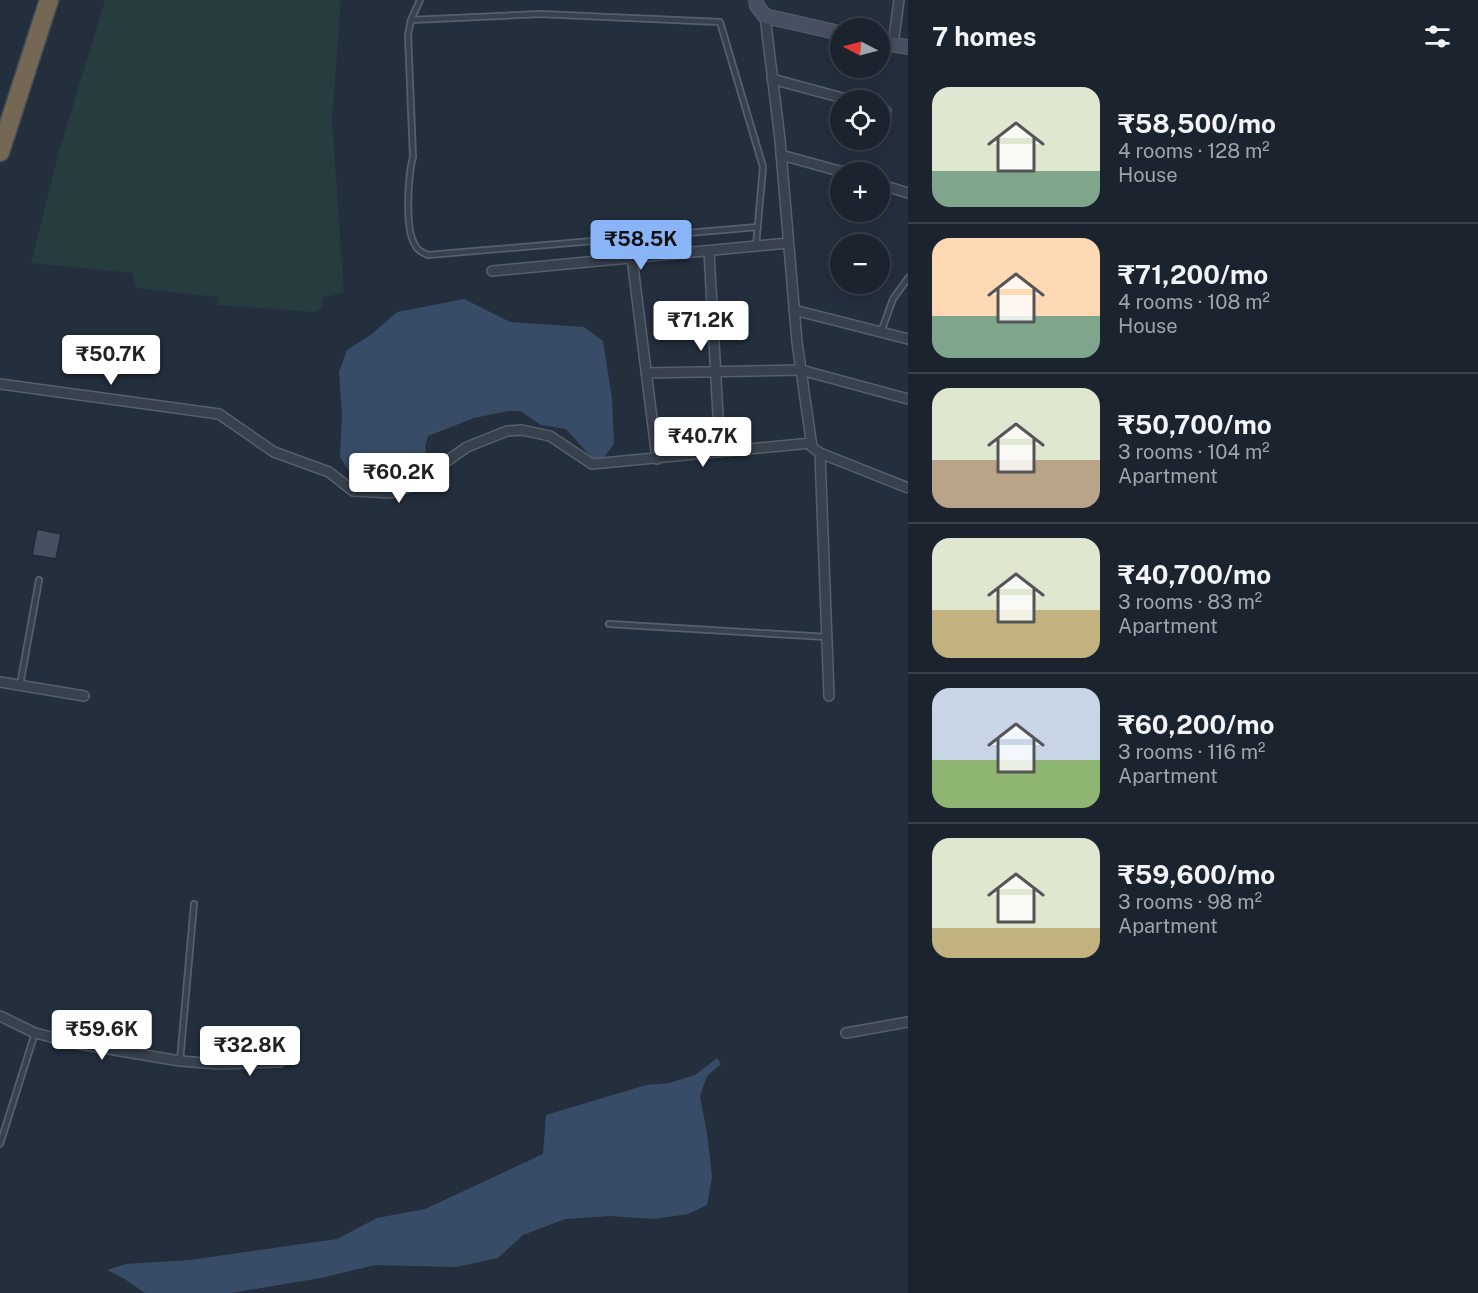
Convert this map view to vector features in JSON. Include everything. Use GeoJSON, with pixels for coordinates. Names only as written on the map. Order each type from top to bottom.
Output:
{"type":"FeatureCollection","features":[{"type":"Feature","properties":{"kind":"highway"},"geometry":{"type":"LineString","coordinates":[[0,152],[49,0]]}},
{"type":"Feature","properties":{"kind":"street"},"geometry":{"type":"LineString","coordinates":[[756,0],[765,16],[781,155],[794,310],[812,447],[820,453],[908,488]]}},
{"type":"Feature","properties":{"kind":"street"},"geometry":{"type":"LineString","coordinates":[[890,30],[899,0]]}},
{"type":"Feature","properties":{"kind":"street"},"geometry":{"type":"LineString","coordinates":[[765,16],[830,31]]}},
{"type":"Feature","properties":{"kind":"street"},"geometry":{"type":"LineString","coordinates":[[890,44],[908,47]]}},
{"type":"Feature","properties":{"kind":"street"},"geometry":{"type":"LineString","coordinates":[[772,79],[830,95]]}},
{"type":"Feature","properties":{"kind":"street"},"geometry":{"type":"LineString","coordinates":[[781,155],[830,168]]}},
{"type":"Feature","properties":{"kind":"street"},"geometry":{"type":"LineString","coordinates":[[890,187],[908,193]]}},
{"type":"Feature","properties":{"kind":"street"},"geometry":{"type":"LineString","coordinates":[[492,271],[788,243]]}},
{"type":"Feature","properties":{"kind":"street"},"geometry":{"type":"LineString","coordinates":[[709,251],[720,452]]}},
{"type":"Feature","properties":{"kind":"street"},"geometry":{"type":"LineString","coordinates":[[632,258],[657,459]]}},
{"type":"Feature","properties":{"kind":"street"},"geometry":{"type":"LineString","coordinates":[[794,310],[908,339]]}},
{"type":"Feature","properties":{"kind":"street"},"geometry":{"type":"LineString","coordinates":[[646,374],[801,370],[908,399]]}},
{"type":"Feature","properties":{"kind":"street"},"geometry":{"type":"LineString","coordinates":[[0,384],[219,414],[274,452],[329,472],[353,491],[391,493],[411,486],[467,447],[507,431],[522,430],[550,436],[592,464],[811,443]]}},
{"type":"Feature","properties":{"kind":"street"},"geometry":{"type":"LineString","coordinates":[[820,453],[829,696]]}},
{"type":"Feature","properties":{"kind":"street"},"geometry":{"type":"LineString","coordinates":[[0,682],[84,696]]}},
{"type":"Feature","properties":{"kind":"street"},"geometry":{"type":"LineString","coordinates":[[0,1016],[34,1033],[79,1044],[180,1061],[218,1064],[280,1062]]}},
{"type":"Feature","properties":{"kind":"street"},"geometry":{"type":"LineString","coordinates":[[846,1033],[908,1022]]}},
{"type":"Feature","properties":{"kind":"lane"},"geometry":{"type":"LineString","coordinates":[[420,0],[411,20],[408,35],[413,157],[410,170],[409,214],[412,242],[419,251],[428,255],[758,227]]}},
{"type":"Feature","properties":{"kind":"lane"},"geometry":{"type":"LineString","coordinates":[[411,20],[540,14],[720,22],[763,167],[756,246]]}},
{"type":"Feature","properties":{"kind":"lane"},"geometry":{"type":"LineString","coordinates":[[881,332],[893,299],[908,278]]}},
{"type":"Feature","properties":{"kind":"lane"},"geometry":{"type":"LineString","coordinates":[[20,685],[39,580]]}},
{"type":"Feature","properties":{"kind":"lane"},"geometry":{"type":"LineString","coordinates":[[609,624],[827,637]]}},
{"type":"Feature","properties":{"kind":"lane"},"geometry":{"type":"LineString","coordinates":[[180,1061],[194,904]]}},
{"type":"Feature","properties":{"kind":"lane"},"geometry":{"type":"LineString","coordinates":[[0,1144],[34,1033]]}},
{"type":"Feature","properties":{"kind":"green space"},"geometry":{"type":"Polygon","coordinates":[[[105,0],[341,0],[332,119],[344,292],[323,298],[321,309],[314,312],[218,305],[218,297],[136,288],[132,273],[31,263],[59,152],[105,0]]]}},
{"type":"Feature","properties":{"kind":"water"},"geometry":{"type":"Polygon","coordinates":[[[464,299],[510,322],[584,327],[603,341],[612,399],[614,444],[602,460],[594,460],[566,429],[541,425],[520,411],[508,411],[474,418],[428,436],[425,446],[428,466],[405,477],[378,484],[352,476],[340,457],[342,416],[339,372],[347,350],[372,334],[397,312],[464,299]]]}},
{"type":"Feature","properties":{"kind":"water"},"geometry":{"type":"Polygon","coordinates":[[[717,1058],[721,1064],[707,1076],[700,1096],[712,1177],[707,1205],[688,1214],[654,1219],[610,1216],[565,1219],[523,1235],[498,1258],[457,1267],[375,1265],[321,1278],[231,1293],[145,1293],[107,1270],[126,1264],[190,1260],[337,1239],[377,1218],[425,1209],[543,1154],[546,1115],[646,1085],[669,1083],[695,1075],[717,1058]]]}},
{"type":"Feature","properties":{"kind":"building"},"geometry":{"type":"Polygon","coordinates":[[[37,529],[61,534],[56,559],[32,555],[37,529]]]}}]}
